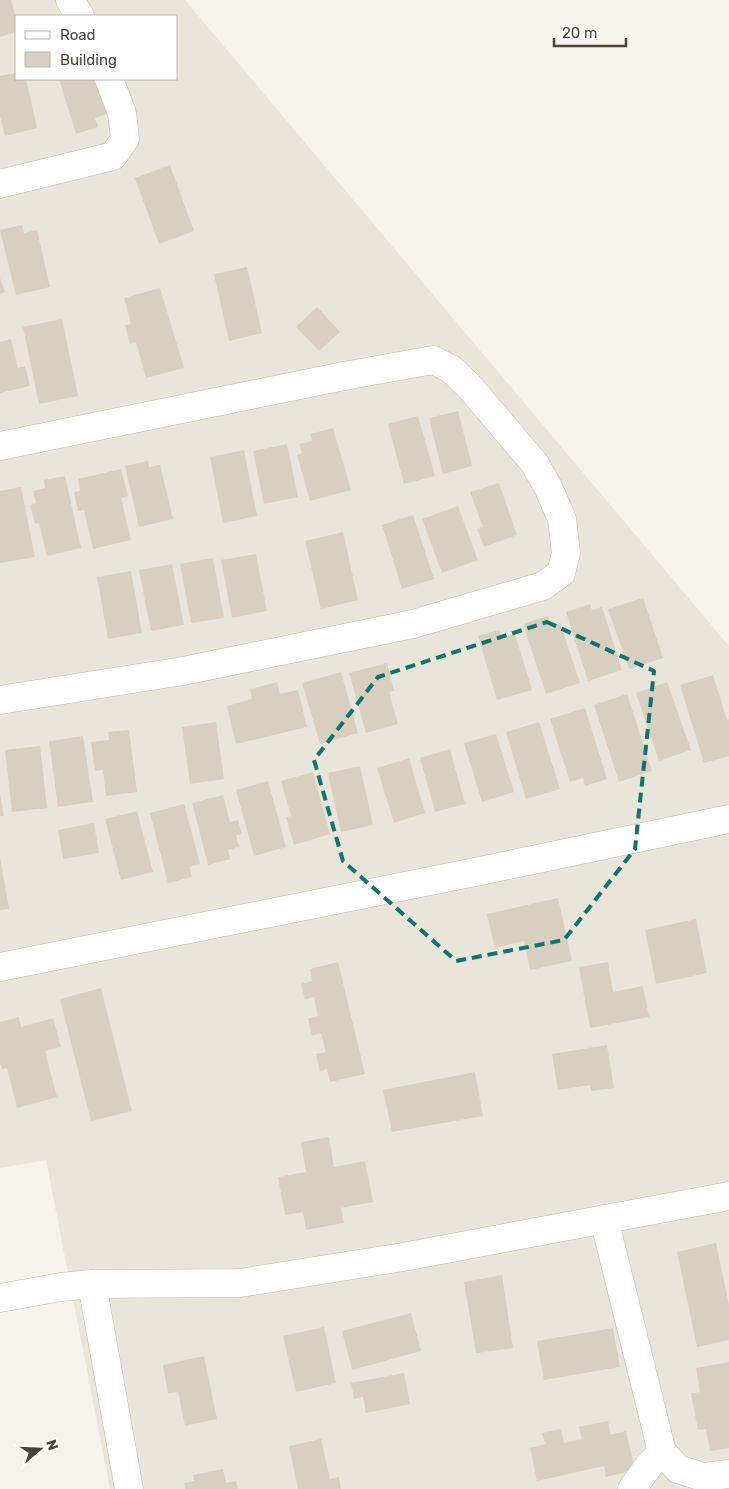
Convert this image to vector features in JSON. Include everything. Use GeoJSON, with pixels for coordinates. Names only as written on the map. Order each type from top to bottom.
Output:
{"type":"FeatureCollection","features":[{"type":"Feature","properties":{"kind":"street"},"geometry":{"type":"LineString","coordinates":[[70,0],[79,15]]}},
{"type":"Feature","properties":{"kind":"street"},"geometry":{"type":"LineString","coordinates":[[0,184],[113,156],[125,139],[122,113],[109,80]]}},
{"type":"Feature","properties":{"kind":"street"},"geometry":{"type":"LineString","coordinates":[[0,446],[344,376],[433,360],[451,369],[469,386],[535,464],[562,519],[566,553],[560,573],[543,586],[413,624],[183,671],[0,700]]}},
{"type":"Feature","properties":{"kind":"street"},"geometry":{"type":"LineString","coordinates":[[0,967],[729,819]]}},
{"type":"Feature","properties":{"kind":"street"},"geometry":{"type":"LineString","coordinates":[[0,1298],[61,1287],[92,1284],[240,1283],[403,1257],[729,1196]]}},
{"type":"Feature","properties":{"kind":"street"},"geometry":{"type":"LineString","coordinates":[[604,1218],[662,1452],[678,1469],[703,1477],[729,1474]]}},
{"type":"Feature","properties":{"kind":"street"},"geometry":{"type":"LineString","coordinates":[[92,1284],[130,1489]]}},
{"type":"Feature","properties":{"kind":"street"},"geometry":{"type":"LineString","coordinates":[[632,1489],[650,1464],[662,1452]]}},
{"type":"Feature","properties":{"kind":"highlighted area"},"geometry":{"type":"Polygon","coordinates":[[[547,622],[654,671],[635,849],[564,940],[456,961],[343,861],[314,760],[378,677],[547,622]]]}},
{"type":"Feature","properties":{"kind":"shaded area"},"geometry":{"type":"Polygon","coordinates":[[[0,0],[185,0],[729,646],[729,1489],[110,1489],[46,1160],[0,1168],[0,0]]]}},
{"type":"Feature","properties":{"kind":"building"},"geometry":{"type":"Polygon","coordinates":[[[0,0],[11,0],[15,15],[15,32],[0,37],[0,0]]]}},
{"type":"Feature","properties":{"kind":"building"},"geometry":{"type":"Polygon","coordinates":[[[15,73],[15,80],[26,80],[37,128],[5,136],[0,116],[0,76],[15,73]]]}},
{"type":"Feature","properties":{"kind":"building"},"geometry":{"type":"Polygon","coordinates":[[[59,80],[97,80],[107,114],[95,118],[98,127],[76,134],[59,80]]]}},
{"type":"Feature","properties":{"kind":"building"},"geometry":{"type":"Polygon","coordinates":[[[170,165],[194,231],[159,244],[135,178],[170,165]]]}},
{"type":"Feature","properties":{"kind":"building"},"geometry":{"type":"Polygon","coordinates":[[[22,225],[24,233],[37,230],[50,287],[16,295],[0,230],[22,225]]]}},
{"type":"Feature","properties":{"kind":"building"},"geometry":{"type":"Polygon","coordinates":[[[247,267],[262,333],[229,341],[214,274],[247,267]]]}},
{"type":"Feature","properties":{"kind":"building"},"geometry":{"type":"Polygon","coordinates":[[[0,278],[5,292],[0,294],[0,278]]]}},
{"type":"Feature","properties":{"kind":"building"},"geometry":{"type":"Polygon","coordinates":[[[160,288],[184,368],[146,378],[136,342],[130,344],[125,325],[131,324],[124,298],[160,288]]]}},
{"type":"Feature","properties":{"kind":"building"},"geometry":{"type":"Polygon","coordinates":[[[317,307],[340,332],[319,351],[296,327],[317,307]]]}},
{"type":"Feature","properties":{"kind":"building"},"geometry":{"type":"Polygon","coordinates":[[[62,319],[78,396],[39,404],[23,327],[62,319]]]}},
{"type":"Feature","properties":{"kind":"building"},"geometry":{"type":"Polygon","coordinates":[[[11,339],[18,368],[25,366],[30,386],[0,393],[0,342],[11,339]]]}},
{"type":"Feature","properties":{"kind":"building"},"geometry":{"type":"Polygon","coordinates":[[[458,411],[472,466],[443,474],[429,418],[458,411]]]}},
{"type":"Feature","properties":{"kind":"building"},"geometry":{"type":"Polygon","coordinates":[[[418,416],[435,476],[404,484],[388,424],[418,416]]]}},
{"type":"Feature","properties":{"kind":"building"},"geometry":{"type":"Polygon","coordinates":[[[333,428],[351,490],[310,501],[297,455],[302,453],[299,444],[312,441],[310,434],[333,428]]]}},
{"type":"Feature","properties":{"kind":"building"},"geometry":{"type":"Polygon","coordinates":[[[287,444],[298,497],[264,504],[253,451],[287,444]]]}},
{"type":"Feature","properties":{"kind":"building"},"geometry":{"type":"Polygon","coordinates":[[[244,450],[257,516],[223,523],[210,457],[244,450]]]}},
{"type":"Feature","properties":{"kind":"building"},"geometry":{"type":"Polygon","coordinates":[[[148,461],[149,467],[160,465],[173,519],[139,527],[125,466],[148,461]]]}},
{"type":"Feature","properties":{"kind":"building"},"geometry":{"type":"Polygon","coordinates":[[[121,469],[128,496],[121,498],[131,540],[93,549],[84,510],[78,511],[74,492],[80,491],[78,479],[121,469]]]}},
{"type":"Feature","properties":{"kind":"building"},"geometry":{"type":"Polygon","coordinates":[[[65,476],[81,548],[47,556],[39,523],[35,524],[30,505],[36,503],[33,491],[45,488],[44,480],[65,476]]]}},
{"type":"Feature","properties":{"kind":"building"},"geometry":{"type":"Polygon","coordinates":[[[499,483],[517,535],[484,547],[477,529],[483,527],[470,492],[499,483]]]}},
{"type":"Feature","properties":{"kind":"building"},"geometry":{"type":"Polygon","coordinates":[[[21,487],[35,557],[0,563],[0,491],[21,487]]]}},
{"type":"Feature","properties":{"kind":"building"},"geometry":{"type":"Polygon","coordinates":[[[458,506],[478,560],[442,573],[422,519],[458,506]]]}},
{"type":"Feature","properties":{"kind":"building"},"geometry":{"type":"Polygon","coordinates":[[[413,515],[434,579],[402,589],[382,525],[413,515]]]}},
{"type":"Feature","properties":{"kind":"building"},"geometry":{"type":"Polygon","coordinates":[[[343,532],[358,600],[321,609],[305,541],[343,532]]]}},
{"type":"Feature","properties":{"kind":"building"},"geometry":{"type":"Polygon","coordinates":[[[256,554],[267,611],[232,618],[221,560],[256,554]]]}},
{"type":"Feature","properties":{"kind":"building"},"geometry":{"type":"Polygon","coordinates":[[[213,558],[224,618],[191,623],[180,564],[213,558]]]}},
{"type":"Feature","properties":{"kind":"building"},"geometry":{"type":"Polygon","coordinates":[[[172,564],[184,625],[151,631],[139,570],[172,564]]]}},
{"type":"Feature","properties":{"kind":"building"},"geometry":{"type":"Polygon","coordinates":[[[131,571],[142,633],[108,639],[97,577],[131,571]]]}},
{"type":"Feature","properties":{"kind":"building"},"geometry":{"type":"Polygon","coordinates":[[[643,598],[663,658],[629,669],[608,609],[643,598]]]}},
{"type":"Feature","properties":{"kind":"building"},"geometry":{"type":"Polygon","coordinates":[[[590,604],[592,610],[602,607],[622,670],[588,681],[566,612],[590,604]]]}},
{"type":"Feature","properties":{"kind":"building"},"geometry":{"type":"Polygon","coordinates":[[[548,616],[551,626],[560,623],[580,683],[546,694],[523,624],[548,616]]]}},
{"type":"Feature","properties":{"kind":"building"},"geometry":{"type":"Polygon","coordinates":[[[499,630],[502,638],[515,634],[532,690],[497,700],[478,636],[499,630]]]}},
{"type":"Feature","properties":{"kind":"building"},"geometry":{"type":"Polygon","coordinates":[[[387,663],[394,691],[389,692],[398,724],[366,733],[349,673],[387,663]]]}},
{"type":"Feature","properties":{"kind":"building"},"geometry":{"type":"Polygon","coordinates":[[[341,672],[358,733],[320,744],[302,683],[341,672]]]}},
{"type":"Feature","properties":{"kind":"building"},"geometry":{"type":"Polygon","coordinates":[[[713,675],[727,720],[729,719],[729,756],[704,763],[680,685],[713,675]]]}},
{"type":"Feature","properties":{"kind":"building"},"geometry":{"type":"Polygon","coordinates":[[[277,682],[280,694],[298,690],[307,727],[236,744],[227,706],[252,699],[250,689],[277,682]]]}},
{"type":"Feature","properties":{"kind":"building"},"geometry":{"type":"Polygon","coordinates":[[[667,682],[691,750],[659,761],[636,693],[667,682]]]}},
{"type":"Feature","properties":{"kind":"building"},"geometry":{"type":"Polygon","coordinates":[[[627,694],[652,771],[619,782],[594,705],[627,694]]]}},
{"type":"Feature","properties":{"kind":"building"},"geometry":{"type":"Polygon","coordinates":[[[585,708],[607,779],[585,786],[583,778],[570,782],[550,719],[585,708]]]}},
{"type":"Feature","properties":{"kind":"building"},"geometry":{"type":"Polygon","coordinates":[[[216,722],[224,779],[190,784],[182,727],[216,722]]]}},
{"type":"Feature","properties":{"kind":"building"},"geometry":{"type":"Polygon","coordinates":[[[539,722],[560,789],[526,799],[506,732],[539,722]]]}},
{"type":"Feature","properties":{"kind":"building"},"geometry":{"type":"Polygon","coordinates":[[[129,730],[137,792],[106,796],[103,770],[95,771],[91,742],[109,740],[108,732],[129,730]]]}},
{"type":"Feature","properties":{"kind":"building"},"geometry":{"type":"Polygon","coordinates":[[[496,734],[514,792],[482,802],[464,743],[496,734]]]}},
{"type":"Feature","properties":{"kind":"building"},"geometry":{"type":"Polygon","coordinates":[[[83,736],[93,802],[58,807],[49,741],[83,736]]]}},
{"type":"Feature","properties":{"kind":"building"},"geometry":{"type":"Polygon","coordinates":[[[40,746],[47,808],[12,812],[5,750],[40,746]]]}},
{"type":"Feature","properties":{"kind":"building"},"geometry":{"type":"Polygon","coordinates":[[[450,749],[465,804],[435,812],[420,758],[450,749]]]}},
{"type":"Feature","properties":{"kind":"building"},"geometry":{"type":"Polygon","coordinates":[[[409,758],[425,813],[394,823],[377,768],[409,758]]]}},
{"type":"Feature","properties":{"kind":"building"},"geometry":{"type":"Polygon","coordinates":[[[360,766],[373,825],[341,832],[328,773],[360,766]]]}},
{"type":"Feature","properties":{"kind":"building"},"geometry":{"type":"Polygon","coordinates":[[[313,772],[330,834],[294,845],[286,817],[291,816],[281,781],[313,772]]]}},
{"type":"Feature","properties":{"kind":"building"},"geometry":{"type":"Polygon","coordinates":[[[268,781],[286,847],[254,856],[236,790],[268,781]]]}},
{"type":"Feature","properties":{"kind":"building"},"geometry":{"type":"Polygon","coordinates":[[[0,794],[4,816],[0,816],[0,794]]]}},
{"type":"Feature","properties":{"kind":"building"},"geometry":{"type":"Polygon","coordinates":[[[223,795],[230,822],[238,820],[242,834],[236,835],[239,847],[228,850],[230,859],[208,865],[192,803],[223,795]]]}},
{"type":"Feature","properties":{"kind":"building"},"geometry":{"type":"Polygon","coordinates":[[[184,804],[200,864],[189,867],[192,877],[168,883],[150,813],[184,804]]]}},
{"type":"Feature","properties":{"kind":"building"},"geometry":{"type":"Polygon","coordinates":[[[137,811],[153,872],[121,880],[105,819],[137,811]]]}},
{"type":"Feature","properties":{"kind":"building"},"geometry":{"type":"Polygon","coordinates":[[[94,823],[99,853],[63,859],[58,830],[94,823]]]}},
{"type":"Feature","properties":{"kind":"building"},"geometry":{"type":"Polygon","coordinates":[[[0,857],[9,909],[0,910],[0,857]]]}},
{"type":"Feature","properties":{"kind":"building"},"geometry":{"type":"Polygon","coordinates":[[[558,898],[572,961],[530,970],[524,941],[495,948],[487,914],[558,898]]]}},
{"type":"Feature","properties":{"kind":"building"},"geometry":{"type":"Polygon","coordinates":[[[696,919],[707,973],[656,984],[645,930],[696,919]]]}},
{"type":"Feature","properties":{"kind":"building"},"geometry":{"type":"Polygon","coordinates":[[[338,962],[365,1074],[330,1082],[327,1069],[320,1071],[316,1054],[326,1052],[321,1033],[312,1036],[308,1019],[318,1016],[314,997],[305,999],[301,984],[312,981],[310,969],[338,962]]]}},
{"type":"Feature","properties":{"kind":"building"},"geometry":{"type":"Polygon","coordinates":[[[608,962],[613,992],[643,986],[649,1017],[590,1028],[579,967],[608,962]]]}},
{"type":"Feature","properties":{"kind":"building"},"geometry":{"type":"Polygon","coordinates":[[[101,988],[132,1111],[91,1121],[60,999],[101,988]]]}},
{"type":"Feature","properties":{"kind":"building"},"geometry":{"type":"Polygon","coordinates":[[[19,1017],[21,1027],[53,1018],[61,1047],[45,1051],[57,1097],[17,1108],[7,1068],[2,1069],[0,1063],[0,1022],[19,1017]]]}},
{"type":"Feature","properties":{"kind":"building"},"geometry":{"type":"Polygon","coordinates":[[[607,1045],[614,1088],[591,1091],[590,1085],[558,1090],[552,1054],[607,1045]]]}},
{"type":"Feature","properties":{"kind":"building"},"geometry":{"type":"Polygon","coordinates":[[[475,1072],[483,1116],[392,1132],[383,1090],[475,1072]]]}},
{"type":"Feature","properties":{"kind":"building"},"geometry":{"type":"Polygon","coordinates":[[[329,1137],[334,1167],[365,1161],[373,1202],[341,1208],[344,1223],[306,1230],[303,1212],[285,1215],[278,1177],[306,1172],[301,1142],[329,1137]]]}},
{"type":"Feature","properties":{"kind":"building"},"geometry":{"type":"Polygon","coordinates":[[[716,1243],[729,1305],[729,1340],[697,1347],[677,1252],[716,1243]]]}},
{"type":"Feature","properties":{"kind":"building"},"geometry":{"type":"Polygon","coordinates":[[[502,1275],[513,1348],[476,1353],[464,1282],[502,1275]]]}},
{"type":"Feature","properties":{"kind":"building"},"geometry":{"type":"Polygon","coordinates":[[[411,1313],[421,1351],[352,1370],[342,1331],[411,1313]]]}},
{"type":"Feature","properties":{"kind":"building"},"geometry":{"type":"Polygon","coordinates":[[[324,1327],[336,1383],[296,1392],[283,1336],[324,1327]]]}},
{"type":"Feature","properties":{"kind":"building"},"geometry":{"type":"Polygon","coordinates":[[[613,1328],[620,1367],[544,1380],[537,1341],[613,1328]]]}},
{"type":"Feature","properties":{"kind":"building"},"geometry":{"type":"Polygon","coordinates":[[[204,1356],[217,1419],[185,1426],[178,1392],[168,1393],[163,1365],[204,1356]]]}},
{"type":"Feature","properties":{"kind":"building"},"geometry":{"type":"Polygon","coordinates":[[[729,1362],[729,1448],[710,1451],[706,1429],[698,1430],[691,1393],[700,1392],[696,1368],[729,1362]]]}},
{"type":"Feature","properties":{"kind":"building"},"geometry":{"type":"Polygon","coordinates":[[[404,1373],[410,1404],[366,1413],[363,1397],[354,1399],[351,1383],[404,1373]]]}},
{"type":"Feature","properties":{"kind":"building"},"geometry":{"type":"Polygon","coordinates":[[[608,1421],[611,1435],[626,1431],[635,1470],[606,1477],[604,1466],[537,1481],[530,1448],[545,1444],[542,1433],[561,1429],[564,1443],[582,1439],[579,1427],[608,1421]]]}},
{"type":"Feature","properties":{"kind":"building"},"geometry":{"type":"Polygon","coordinates":[[[321,1439],[330,1479],[339,1477],[341,1489],[298,1489],[289,1446],[321,1439]]]}},
{"type":"Feature","properties":{"kind":"building"},"geometry":{"type":"Polygon","coordinates":[[[223,1469],[226,1483],[236,1481],[238,1489],[185,1489],[184,1483],[194,1481],[193,1475],[223,1469]]]}}]}
